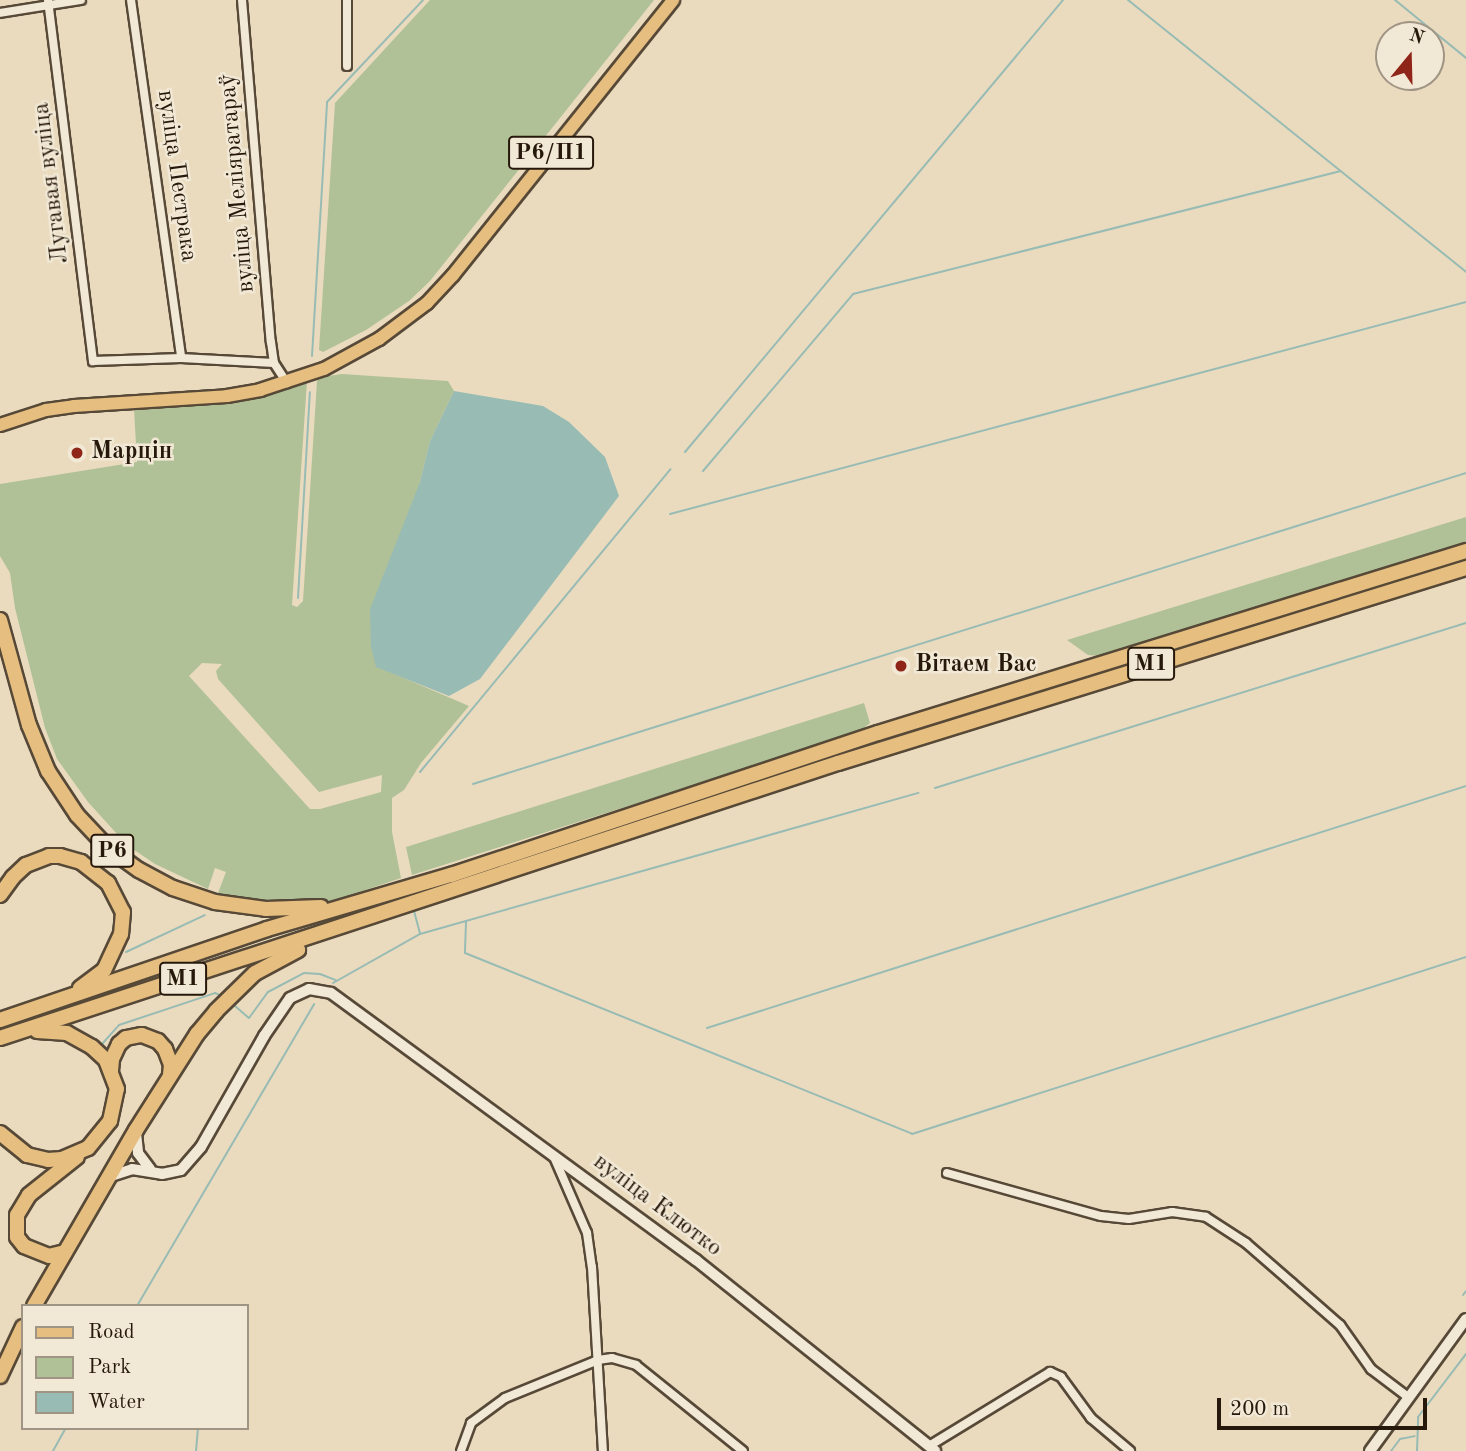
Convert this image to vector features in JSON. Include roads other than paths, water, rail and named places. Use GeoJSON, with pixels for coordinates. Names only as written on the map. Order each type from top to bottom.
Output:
{"type":"FeatureCollection","features":[{"type":"Feature","properties":{"kind":"highway","name":"М1"},"geometry":{"type":"LineString","coordinates":[[0,1020],[267,929],[361,902],[878,733],[1466,551]]}},
{"type":"Feature","properties":{"kind":"highway","name":"М1"},"geometry":{"type":"LineString","coordinates":[[0,1038],[344,928],[838,763],[1466,568]]}},
{"type":"Feature","properties":{"kind":"highway","name":"Р6"},"geometry":{"type":"LineString","coordinates":[[0,620],[29,725],[48,771],[77,816],[107,847],[139,870],[173,888],[215,902],[267,909],[361,902]]}},
{"type":"Feature","properties":{"kind":"highway","name":"Р6"},"geometry":{"type":"LineString","coordinates":[[0,894],[26,866],[38,859],[60,856],[92,869],[116,892],[124,912],[124,923],[111,960],[97,977],[59,1001]]}},
{"type":"Feature","properties":{"kind":"highway"},"geometry":{"type":"LineString","coordinates":[[35,1304],[169,1076],[216,1011],[255,973],[344,928]]}},
{"type":"Feature","properties":{"kind":"highway"},"geometry":{"type":"LineString","coordinates":[[22,1031],[67,1033],[92,1047],[111,1071],[117,1089],[110,1121],[104,1132],[29,1195],[17,1215],[18,1237],[24,1246],[48,1256],[65,1252]]}},
{"type":"Feature","properties":{"kind":"highway"},"geometry":{"type":"LineString","coordinates":[[111,1071],[112,1059],[119,1044],[126,1038],[142,1035],[158,1041],[165,1049],[171,1065],[169,1076]]}},
{"type":"Feature","properties":{"kind":"highway"},"geometry":{"type":"LineString","coordinates":[[0,1133],[15,1147],[37,1158],[62,1159],[80,1154]]}},
{"type":"Feature","properties":{"kind":"highway"},"geometry":{"type":"LineString","coordinates":[[0,1376],[21,1331]]}},
{"type":"Feature","properties":{"kind":"main road","name":"Р6/П1"},"geometry":{"type":"LineString","coordinates":[[0,425],[46,410],[227,396],[287,383],[348,357],[405,322],[427,303],[673,0]]}},
{"type":"Feature","properties":{"kind":"street"},"geometry":{"type":"LineString","coordinates":[[0,13],[49,2],[81,0]]}},
{"type":"Feature","properties":{"kind":"street","name":"вуліца Пестрака"},"geometry":{"type":"LineString","coordinates":[[131,0],[181,358]]}},
{"type":"Feature","properties":{"kind":"street","name":"вуліца Меліяратараў"},"geometry":{"type":"LineString","coordinates":[[242,0],[274,363]]}},
{"type":"Feature","properties":{"kind":"street"},"geometry":{"type":"LineString","coordinates":[[347,0],[347,66]]}},
{"type":"Feature","properties":{"kind":"street","name":"Лугавая вуліца"},"geometry":{"type":"LineString","coordinates":[[49,2],[93,361],[181,358]]}},
{"type":"Feature","properties":{"kind":"street"},"geometry":{"type":"LineString","coordinates":[[181,358],[274,363],[287,383]]}},
{"type":"Feature","properties":{"kind":"street","name":"вуліца Клютко"},"geometry":{"type":"LineString","coordinates":[[111,1176],[132,1168],[172,1174],[191,1161],[278,1013],[290,998],[309,989],[331,993],[696,1260],[932,1448]]}},
{"type":"Feature","properties":{"kind":"street"},"geometry":{"type":"LineString","coordinates":[[136,1130],[138,1153],[150,1170]]}},
{"type":"Feature","properties":{"kind":"street"},"geometry":{"type":"LineString","coordinates":[[553,1155],[587,1233],[603,1451]]}},
{"type":"Feature","properties":{"kind":"street"},"geometry":{"type":"LineString","coordinates":[[947,1173],[1101,1216],[1129,1219],[1172,1212],[1206,1217],[1246,1243],[1340,1325],[1371,1369],[1408,1397]]}},
{"type":"Feature","properties":{"kind":"street"},"geometry":{"type":"LineString","coordinates":[[1370,1451],[1466,1319]]}},
{"type":"Feature","properties":{"kind":"street"},"geometry":{"type":"LineString","coordinates":[[461,1451],[471,1423],[505,1398],[598,1360],[612,1358],[636,1365],[743,1451]]}},
{"type":"Feature","properties":{"kind":"street"},"geometry":{"type":"LineString","coordinates":[[932,1448],[1049,1373],[1061,1377],[1091,1418],[1130,1451]]}},
{"type":"Feature","properties":{"kind":"water"},"geometry":{"type":"Polygon","coordinates":[[[454,391],[543,406],[569,422],[605,457],[619,496],[480,679],[449,696],[376,667],[371,647],[370,609],[420,482],[430,441],[454,391]]]}},
{"type":"Feature","properties":{"kind":"waterway"},"geometry":{"type":"LineString","coordinates":[[312,356],[327,102],[423,0]]}},
{"type":"Feature","properties":{"kind":"waterway"},"geometry":{"type":"LineString","coordinates":[[685,452],[1063,0]]}},
{"type":"Feature","properties":{"kind":"waterway"},"geometry":{"type":"LineString","coordinates":[[1128,0],[1466,272]]}},
{"type":"Feature","properties":{"kind":"waterway"},"geometry":{"type":"LineString","coordinates":[[1395,0],[1466,58]]}},
{"type":"Feature","properties":{"kind":"waterway"},"geometry":{"type":"LineString","coordinates":[[703,471],[853,294],[1341,171]]}},
{"type":"Feature","properties":{"kind":"waterway"},"geometry":{"type":"LineString","coordinates":[[670,514],[1466,302]]}},
{"type":"Feature","properties":{"kind":"waterway"},"geometry":{"type":"LineString","coordinates":[[298,598],[310,392]]}},
{"type":"Feature","properties":{"kind":"waterway"},"geometry":{"type":"LineString","coordinates":[[420,772],[671,469]]}},
{"type":"Feature","properties":{"kind":"waterway"},"geometry":{"type":"LineString","coordinates":[[473,784],[1466,473]]}},
{"type":"Feature","properties":{"kind":"waterway"},"geometry":{"type":"LineString","coordinates":[[935,788],[1466,623]]}},
{"type":"Feature","properties":{"kind":"waterway"},"geometry":{"type":"LineString","coordinates":[[707,1028],[1466,786]]}},
{"type":"Feature","properties":{"kind":"waterway"},"geometry":{"type":"LineString","coordinates":[[333,983],[420,934],[918,793]]}},
{"type":"Feature","properties":{"kind":"waterway"},"geometry":{"type":"LineString","coordinates":[[414,911],[420,933]]}},
{"type":"Feature","properties":{"kind":"waterway"},"geometry":{"type":"LineString","coordinates":[[126,952],[205,915]]}},
{"type":"Feature","properties":{"kind":"waterway"},"geometry":{"type":"LineString","coordinates":[[466,922],[465,953],[912,1134],[1466,957]]}},
{"type":"Feature","properties":{"kind":"waterway"},"geometry":{"type":"LineString","coordinates":[[235,1006],[249,1018],[268,992],[304,973],[320,974],[336,980]]}},
{"type":"Feature","properties":{"kind":"waterway"},"geometry":{"type":"LineString","coordinates":[[102,1044],[119,1025],[215,993],[222,996]]}},
{"type":"Feature","properties":{"kind":"waterway"},"geometry":{"type":"LineString","coordinates":[[138,1304],[314,1004]]}},
{"type":"Feature","properties":{"kind":"waterway"},"geometry":{"type":"LineString","coordinates":[[1463,1295],[1466,1291]]}},
{"type":"Feature","properties":{"kind":"waterway"},"geometry":{"type":"LineString","coordinates":[[1417,1451],[1418,1417],[1466,1354]]}},
{"type":"Feature","properties":{"kind":"waterway"},"geometry":{"type":"LineString","coordinates":[[53,1451],[65,1430]]}},
{"type":"Feature","properties":{"kind":"waterway"},"geometry":{"type":"LineString","coordinates":[[196,1451],[198,1430]]}},
{"type":"Feature","properties":{"kind":"waterway"},"geometry":{"type":"LineString","coordinates":[[1391,1451],[1400,1439],[1415,1436]]}},
{"type":"Feature","properties":{"kind":"place","name":"Марцін"},"geometry":{"type":"Point","coordinates":[77,453]}},
{"type":"Feature","properties":{"kind":"place","name":"Вітаем Вас"},"geometry":{"type":"Point","coordinates":[901,666]}}]}
